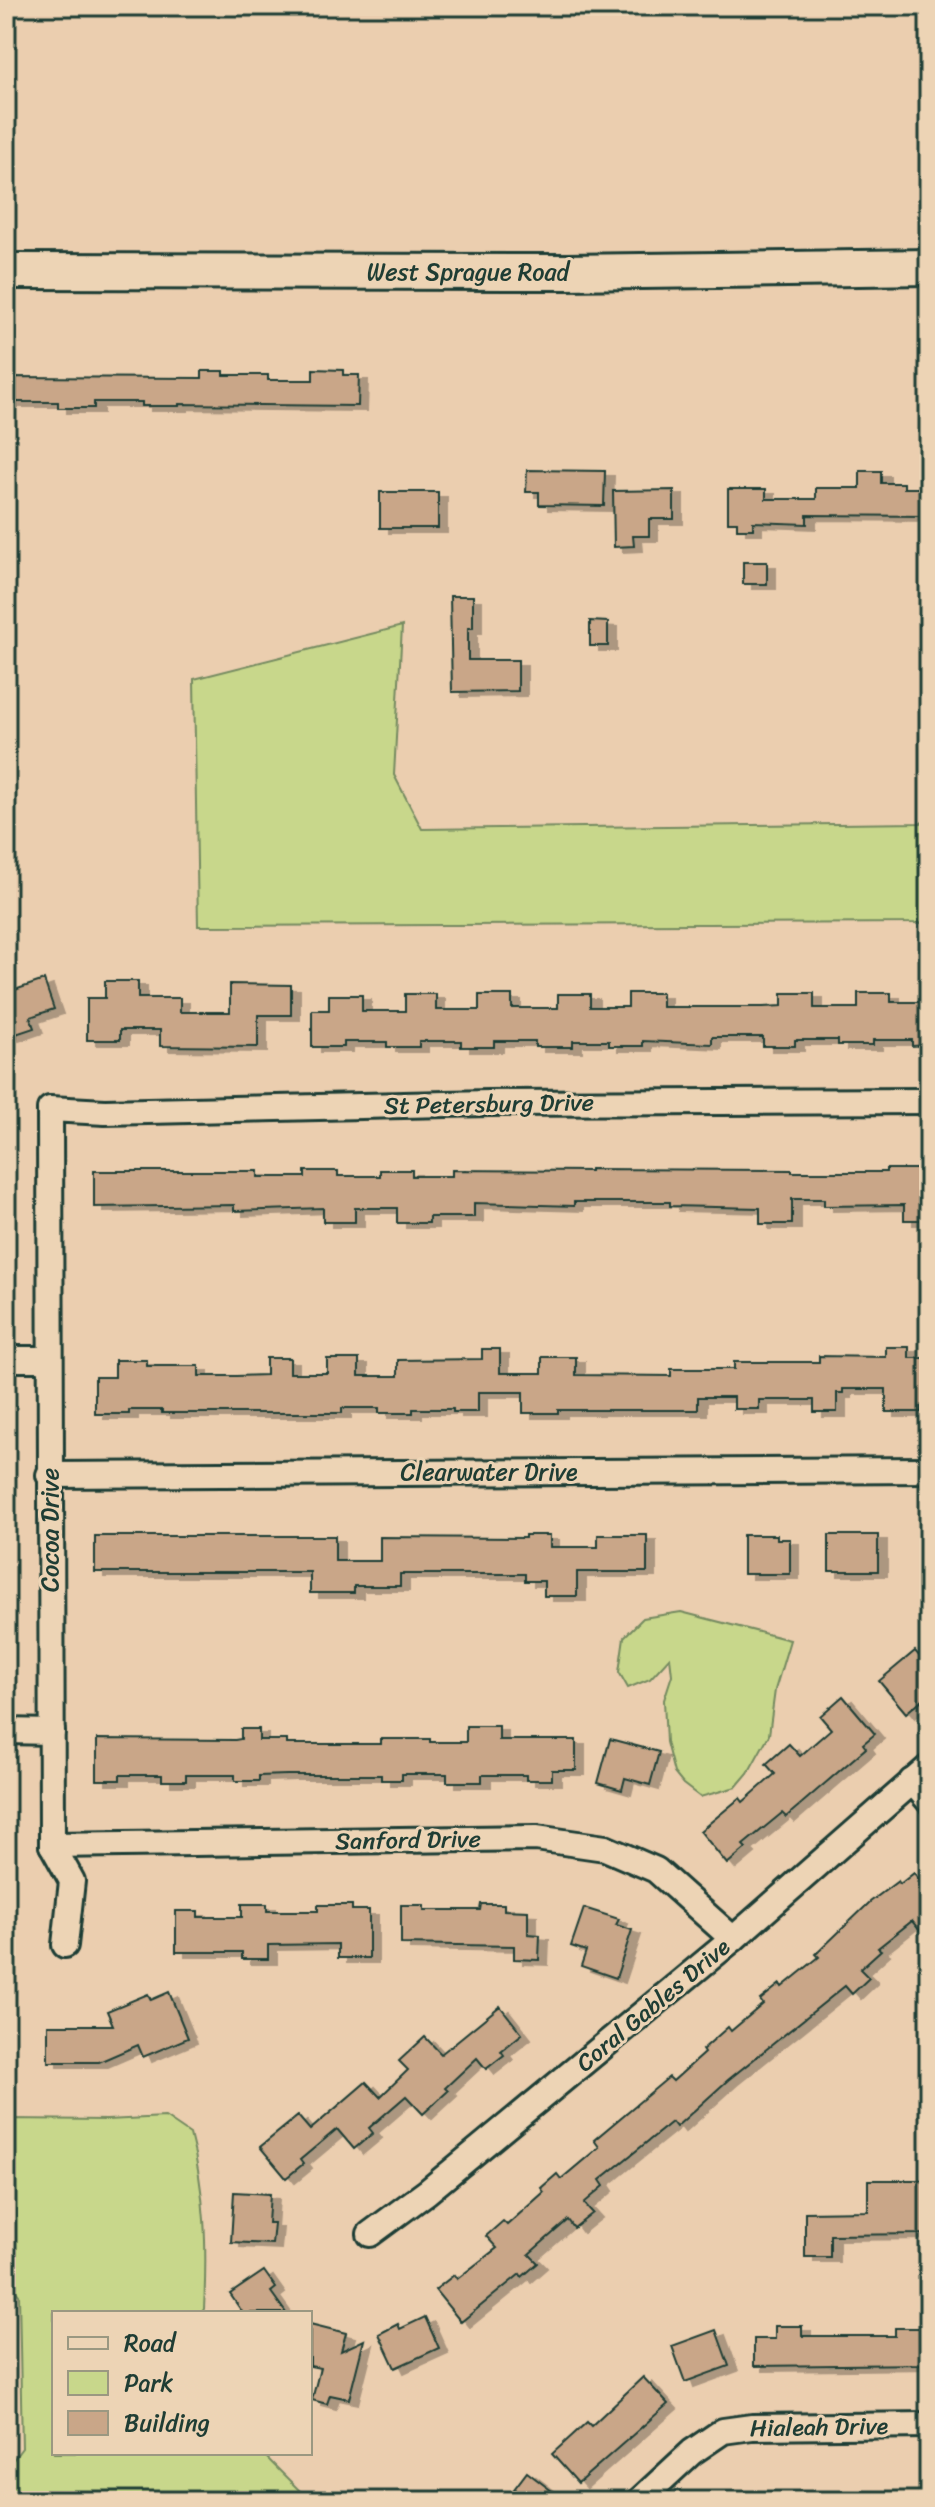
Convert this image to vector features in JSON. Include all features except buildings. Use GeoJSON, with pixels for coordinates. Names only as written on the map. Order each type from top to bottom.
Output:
{"type":"FeatureCollection","features":[{"type":"Feature","properties":{"kind":"street","name":"West Sprague Road"},"geometry":{"type":"LineString","coordinates":[[6,271],[566,272],[929,267]]}},
{"type":"Feature","properties":{"kind":"street","name":"St Petersburg Drive"},"geometry":{"type":"LineString","coordinates":[[50,1109],[105,1112],[488,1103],[929,1101]]}},
{"type":"Feature","properties":{"kind":"street","name":"Cocoa Drive"},"geometry":{"type":"LineString","coordinates":[[50,1109],[52,1845],[72,1881],[65,1945]]}},
{"type":"Feature","properties":{"kind":"street"},"geometry":{"type":"LineString","coordinates":[[6,1359],[49,1359]]}},
{"type":"Feature","properties":{"kind":"street","name":"Clearwater Drive"},"geometry":{"type":"LineString","coordinates":[[49,1475],[929,1470]]}},
{"type":"Feature","properties":{"kind":"street"},"geometry":{"type":"LineString","coordinates":[[6,1731],[52,1732]]}},
{"type":"Feature","properties":{"kind":"street"},"geometry":{"type":"LineString","coordinates":[[920,1774],[929,1801]]}},
{"type":"Feature","properties":{"kind":"street","name":"Coral Gables Drive"},"geometry":{"type":"LineString","coordinates":[[370,2234],[427,2192],[733,1939],[920,1774]]}},
{"type":"Feature","properties":{"kind":"street","name":"Sanford Drive"},"geometry":{"type":"LineString","coordinates":[[52,1845],[536,1838],[605,1848],[656,1870],[733,1939]]}},
{"type":"Feature","properties":{"kind":"street","name":"Hialeah Drive"},"geometry":{"type":"LineString","coordinates":[[639,2501],[692,2452],[723,2431],[752,2427],[929,2425]]}},
{"type":"Feature","properties":{"kind":"green space"},"geometry":{"type":"Polygon","coordinates":[[[402,626],[394,775],[422,829],[921,823],[929,818],[929,923],[198,926],[194,679],[402,626]]]}},
{"type":"Feature","properties":{"kind":"green space"},"geometry":{"type":"Polygon","coordinates":[[[681,1612],[790,1640],[775,1690],[769,1735],[748,1773],[736,1787],[700,1797],[674,1773],[666,1742],[664,1700],[672,1675],[670,1657],[650,1679],[628,1688],[619,1672],[624,1637],[643,1618],[681,1612]]]}},
{"type":"Feature","properties":{"kind":"green space"},"geometry":{"type":"Polygon","coordinates":[[[165,2117],[190,2134],[204,2221],[204,2309],[52,2311],[52,2455],[264,2455],[310,2501],[6,2501],[6,2469],[22,2448],[19,2295],[6,2280],[6,2171],[15,2171],[6,2162],[6,2122],[9,2119],[165,2117]]]}}]}
